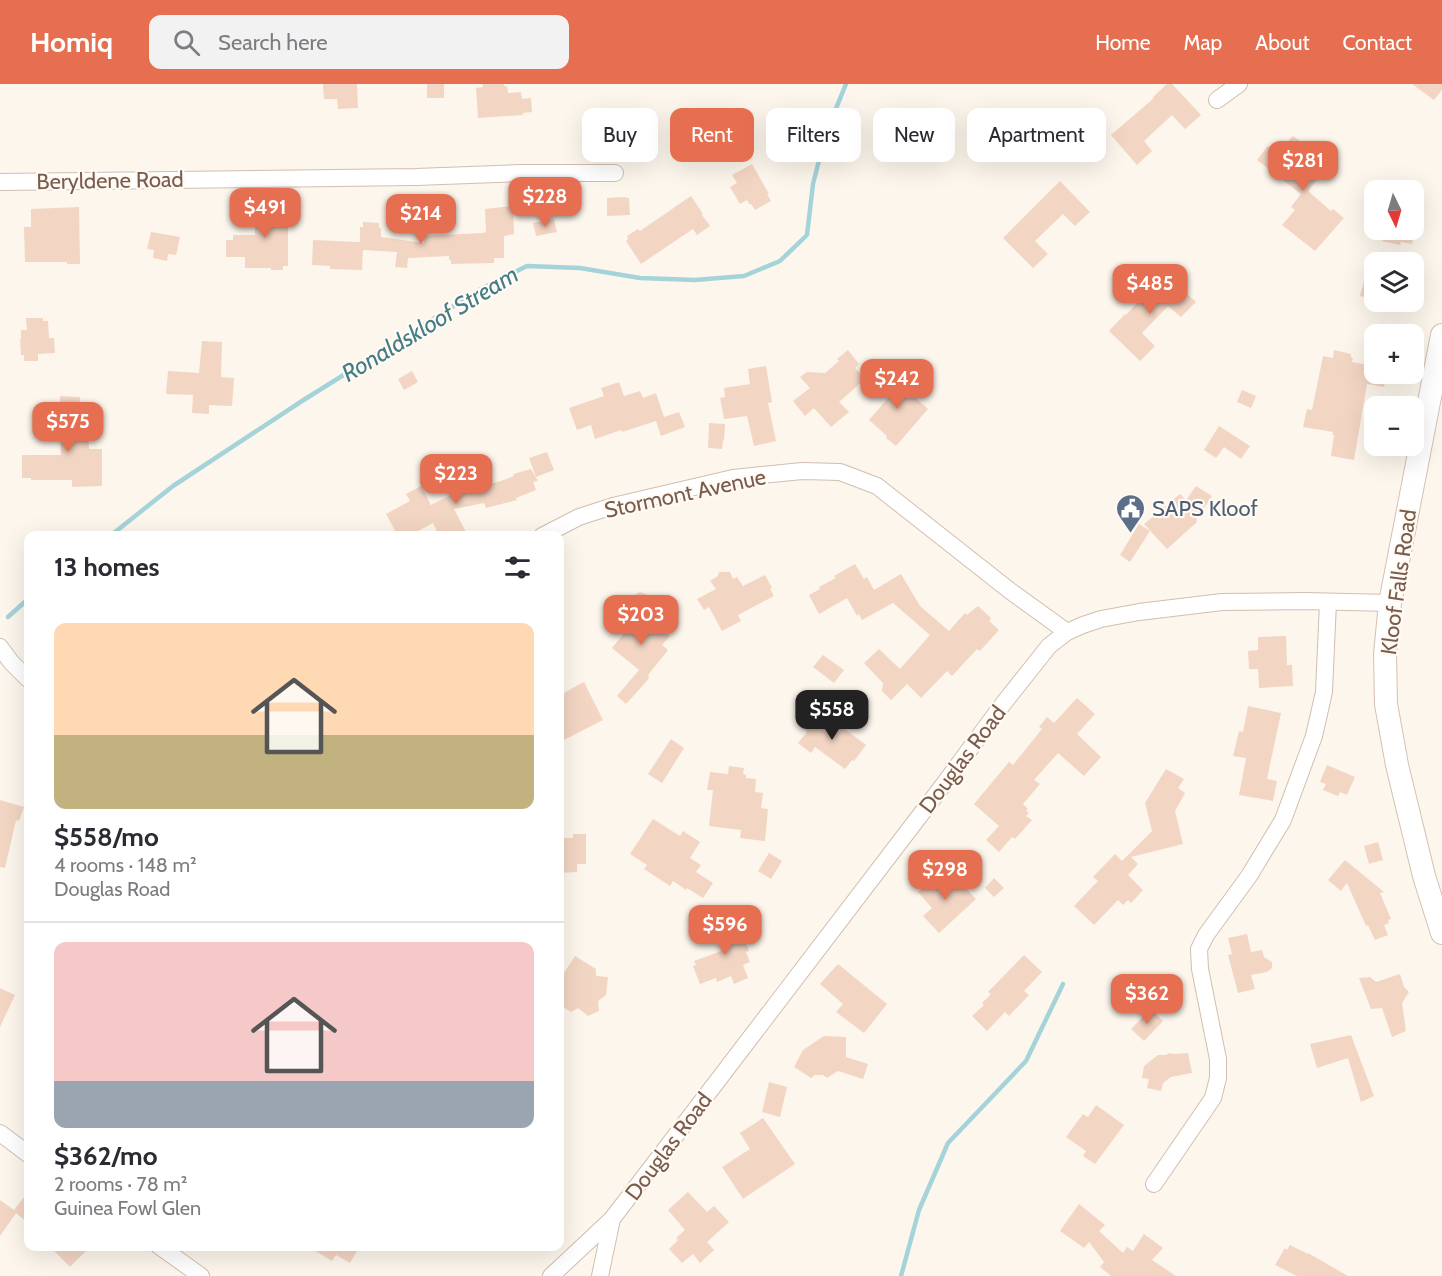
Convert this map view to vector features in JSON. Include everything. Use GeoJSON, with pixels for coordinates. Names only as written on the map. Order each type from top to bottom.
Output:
{"type":"FeatureCollection","features":[{"type":"Feature","properties":{"kind":"main road","name":"Kloof Falls Road"},"geometry":{"type":"LineString","coordinates":[[1441,343],[1390,603],[1386,654],[1386,704],[1399,776],[1424,876],[1442,933]]}},
{"type":"Feature","properties":{"kind":"street"},"geometry":{"type":"LineString","coordinates":[[1217,100],[1239,84]]}},
{"type":"Feature","properties":{"kind":"street","name":"Beryldene Road"},"geometry":{"type":"LineString","coordinates":[[0,182],[615,173]]}},
{"type":"Feature","properties":{"kind":"street","name":"Stormont Avenue"},"geometry":{"type":"LineString","coordinates":[[552,531],[579,517],[613,506],[733,478],[802,471],[840,472],[877,486],[1009,590],[1067,632]]}},
{"type":"Feature","properties":{"kind":"street","name":"Douglas Road"},"geometry":{"type":"LineString","coordinates":[[600,1276],[612,1219],[1049,646],[1067,632],[1083,625],[1139,612],[1222,602],[1390,603]]}},
{"type":"Feature","properties":{"kind":"street"},"geometry":{"type":"LineString","coordinates":[[1154,1184],[1213,1098],[1218,1078],[1218,1059],[1200,969],[1199,949],[1206,935],[1249,876],[1283,820],[1314,736],[1324,692],[1328,602]]}},
{"type":"Feature","properties":{"kind":"street"},"geometry":{"type":"LineString","coordinates":[[0,647],[24,675]]}},
{"type":"Feature","properties":{"kind":"street"},"geometry":{"type":"LineString","coordinates":[[0,1133],[24,1151]]}},
{"type":"Feature","properties":{"kind":"street"},"geometry":{"type":"LineString","coordinates":[[551,1276],[612,1219]]}},
{"type":"Feature","properties":{"kind":"street"},"geometry":{"type":"LineString","coordinates":[[166,1251],[201,1276]]}},
{"type":"Feature","properties":{"kind":"building"},"geometry":{"type":"Polygon","coordinates":[[[323,84],[357,84],[358,108],[338,109],[337,99],[324,99],[323,84]]]}},
{"type":"Feature","properties":{"kind":"building"},"geometry":{"type":"Polygon","coordinates":[[[427,84],[444,84],[444,98],[427,98],[427,84]]]}},
{"type":"Feature","properties":{"kind":"building"},"geometry":{"type":"Polygon","coordinates":[[[483,84],[504,84],[507,86],[508,93],[521,92],[522,99],[531,98],[532,112],[523,113],[523,115],[478,118],[476,88],[483,87],[483,84]]]}},
{"type":"Feature","properties":{"kind":"building"},"geometry":{"type":"Polygon","coordinates":[[[1167,84],[1172,84],[1201,115],[1185,129],[1172,115],[1144,141],[1152,151],[1137,165],[1111,135],[1167,84]]]}},
{"type":"Feature","properties":{"kind":"building"},"geometry":{"type":"Polygon","coordinates":[[[1412,84],[1442,84],[1442,90],[1434,100],[1412,84]]]}},
{"type":"Feature","properties":{"kind":"building"},"geometry":{"type":"Polygon","coordinates":[[[1293,136],[1310,148],[1307,152],[1327,168],[1308,191],[1331,211],[1333,209],[1344,218],[1315,251],[1282,225],[1295,210],[1291,207],[1301,194],[1257,160],[1268,146],[1277,153],[1293,136]]]}},
{"type":"Feature","properties":{"kind":"building"},"geometry":{"type":"Polygon","coordinates":[[[752,164],[771,201],[755,210],[747,200],[740,204],[730,187],[737,183],[732,175],[752,164]]]}},
{"type":"Feature","properties":{"kind":"building"},"geometry":{"type":"Polygon","coordinates":[[[1060,181],[1090,212],[1075,226],[1063,214],[1035,241],[1048,254],[1033,268],[1003,238],[1060,181]]]}},
{"type":"Feature","properties":{"kind":"building"},"geometry":{"type":"Polygon","coordinates":[[[691,196],[710,226],[697,235],[693,229],[641,264],[626,241],[627,236],[638,229],[640,231],[691,196]]]}},
{"type":"Feature","properties":{"kind":"building"},"geometry":{"type":"Polygon","coordinates":[[[607,198],[629,198],[630,215],[607,216],[607,198]]]}},
{"type":"Feature","properties":{"kind":"building"},"geometry":{"type":"Polygon","coordinates":[[[290,201],[288,266],[283,266],[283,270],[245,268],[245,257],[226,257],[226,240],[233,240],[233,235],[255,235],[255,226],[261,223],[261,202],[290,201]]]}},
{"type":"Feature","properties":{"kind":"building"},"geometry":{"type":"Polygon","coordinates":[[[513,206],[514,234],[504,236],[504,258],[494,258],[494,263],[451,264],[449,256],[408,258],[407,268],[395,267],[397,252],[363,250],[362,270],[330,269],[330,266],[312,265],[313,240],[360,242],[360,227],[363,227],[363,222],[379,223],[381,237],[424,243],[423,236],[486,232],[485,209],[513,206]]]}},
{"type":"Feature","properties":{"kind":"building"},"geometry":{"type":"Polygon","coordinates":[[[79,207],[80,264],[25,262],[24,227],[31,227],[31,209],[79,207]]]}},
{"type":"Feature","properties":{"kind":"building"},"geometry":{"type":"Polygon","coordinates":[[[554,219],[557,232],[536,236],[533,223],[554,219]]]}},
{"type":"Feature","properties":{"kind":"building"},"geometry":{"type":"Polygon","coordinates":[[[151,232],[180,237],[176,255],[168,254],[167,261],[153,258],[154,250],[147,249],[151,232]]]}},
{"type":"Feature","properties":{"kind":"building"},"geometry":{"type":"Polygon","coordinates":[[[1413,240],[1412,244],[1401,242],[1400,245],[1382,241],[1413,240]]]}},
{"type":"Feature","properties":{"kind":"building"},"geometry":{"type":"Polygon","coordinates":[[[1164,273],[1196,302],[1181,317],[1168,306],[1142,333],[1155,346],[1140,361],[1109,331],[1164,273]]]}},
{"type":"Feature","properties":{"kind":"building"},"geometry":{"type":"Polygon","coordinates":[[[1364,281],[1364,297],[1360,296],[1364,281]]]}},
{"type":"Feature","properties":{"kind":"building"},"geometry":{"type":"Polygon","coordinates":[[[26,318],[43,318],[43,321],[48,321],[49,338],[54,338],[55,353],[38,354],[38,361],[24,361],[24,355],[21,355],[20,339],[21,330],[27,330],[26,318]]]}},
{"type":"Feature","properties":{"kind":"building"},"geometry":{"type":"Polygon","coordinates":[[[202,341],[222,342],[221,377],[234,378],[232,406],[209,405],[209,414],[192,413],[193,395],[166,394],[168,371],[199,373],[202,341]]]}},
{"type":"Feature","properties":{"kind":"building"},"geometry":{"type":"Polygon","coordinates":[[[848,350],[859,364],[855,368],[865,379],[839,402],[849,412],[831,427],[814,408],[805,416],[793,401],[810,388],[800,377],[807,372],[825,373],[848,350]]]}},
{"type":"Feature","properties":{"kind":"building"},"geometry":{"type":"Polygon","coordinates":[[[1334,350],[1351,354],[1352,362],[1364,364],[1364,384],[1367,384],[1354,460],[1331,456],[1333,432],[1303,427],[1307,409],[1312,410],[1323,356],[1333,358],[1334,350]]]}},
{"type":"Feature","properties":{"kind":"building"},"geometry":{"type":"Polygon","coordinates":[[[766,366],[772,402],[768,403],[776,441],[754,446],[747,416],[724,419],[720,398],[725,397],[724,388],[750,384],[748,369],[766,366]]]}},
{"type":"Feature","properties":{"kind":"building"},"geometry":{"type":"Polygon","coordinates":[[[412,371],[418,382],[404,390],[398,379],[412,371]]]}},
{"type":"Feature","properties":{"kind":"building"},"geometry":{"type":"Polygon","coordinates":[[[889,372],[913,392],[911,394],[928,409],[896,446],[869,420],[889,397],[877,387],[889,372]]]}},
{"type":"Feature","properties":{"kind":"building"},"geometry":{"type":"Polygon","coordinates":[[[619,382],[624,396],[640,391],[643,398],[656,393],[664,417],[679,412],[685,427],[661,436],[656,421],[595,439],[591,425],[577,430],[569,408],[604,396],[601,388],[619,382]]]}},
{"type":"Feature","properties":{"kind":"building"},"geometry":{"type":"Polygon","coordinates":[[[1367,384],[1385,384],[1384,387],[1367,384]]]}},
{"type":"Feature","properties":{"kind":"building"},"geometry":{"type":"Polygon","coordinates":[[[1242,390],[1256,396],[1251,408],[1237,402],[1242,390]]]}},
{"type":"Feature","properties":{"kind":"building"},"geometry":{"type":"Polygon","coordinates":[[[60,396],[80,397],[78,421],[86,421],[89,449],[102,449],[102,486],[72,487],[72,480],[22,478],[22,455],[61,455],[60,396]]]}},
{"type":"Feature","properties":{"kind":"building"},"geometry":{"type":"Polygon","coordinates":[[[709,423],[725,424],[722,449],[708,448],[709,423]]]}},
{"type":"Feature","properties":{"kind":"building"},"geometry":{"type":"Polygon","coordinates":[[[1219,426],[1250,446],[1241,459],[1224,447],[1216,458],[1204,450],[1219,426]]]}},
{"type":"Feature","properties":{"kind":"building"},"geometry":{"type":"Polygon","coordinates":[[[547,452],[554,470],[536,477],[529,458],[547,452]]]}},
{"type":"Feature","properties":{"kind":"building"},"geometry":{"type":"Polygon","coordinates":[[[531,469],[538,481],[533,482],[536,490],[516,498],[517,500],[486,508],[484,503],[454,509],[465,531],[437,531],[433,523],[418,531],[395,531],[386,514],[410,501],[406,494],[421,486],[431,505],[457,492],[501,481],[514,476],[513,474],[531,469]]]}},
{"type":"Feature","properties":{"kind":"building"},"geometry":{"type":"Polygon","coordinates":[[[1196,486],[1212,496],[1196,520],[1197,522],[1167,549],[1144,524],[1180,494],[1186,500],[1196,486]]]}},
{"type":"Feature","properties":{"kind":"building"},"geometry":{"type":"Polygon","coordinates":[[[1139,524],[1150,531],[1130,562],[1120,555],[1139,524]]]}},
{"type":"Feature","properties":{"kind":"building"},"geometry":{"type":"Polygon","coordinates":[[[855,564],[864,579],[867,577],[874,590],[901,574],[920,606],[949,631],[965,613],[967,615],[978,606],[991,618],[989,621],[999,630],[980,651],[977,649],[952,676],[947,671],[921,698],[907,684],[891,700],[882,691],[883,683],[864,663],[879,649],[900,669],[930,635],[893,603],[862,620],[859,614],[857,616],[847,598],[819,614],[809,595],[855,564]]]}},
{"type":"Feature","properties":{"kind":"building"},"geometry":{"type":"Polygon","coordinates":[[[719,572],[730,572],[733,579],[737,577],[743,586],[765,575],[774,596],[738,615],[741,621],[722,631],[709,607],[704,610],[697,599],[716,589],[710,581],[718,576],[719,572]]]}},
{"type":"Feature","properties":{"kind":"building"},"geometry":{"type":"Polygon","coordinates":[[[640,592],[648,595],[651,600],[645,613],[670,636],[662,645],[668,650],[648,675],[646,682],[626,704],[617,696],[639,670],[612,648],[640,614],[632,602],[633,596],[640,592]]]}},
{"type":"Feature","properties":{"kind":"building"},"geometry":{"type":"Polygon","coordinates":[[[1286,636],[1287,665],[1292,665],[1293,686],[1259,688],[1258,669],[1249,669],[1248,651],[1258,650],[1258,637],[1286,636]]]}},
{"type":"Feature","properties":{"kind":"building"},"geometry":{"type":"Polygon","coordinates":[[[823,655],[844,670],[834,683],[813,667],[823,655]]]}},
{"type":"Feature","properties":{"kind":"building"},"geometry":{"type":"Polygon","coordinates":[[[584,682],[603,720],[564,740],[564,693],[584,682]]]}},
{"type":"Feature","properties":{"kind":"building"},"geometry":{"type":"Polygon","coordinates":[[[1077,698],[1095,714],[1077,734],[1101,757],[1084,776],[1058,753],[1034,780],[1040,784],[1023,804],[1029,813],[1026,816],[1032,820],[1015,839],[1012,837],[999,852],[986,840],[999,826],[974,804],[1009,762],[1013,765],[1042,729],[1039,727],[1047,717],[1054,723],[1077,698]]]}},
{"type":"Feature","properties":{"kind":"building"},"geometry":{"type":"Polygon","coordinates":[[[1248,706],[1281,713],[1267,779],[1277,781],[1273,801],[1239,795],[1246,758],[1233,756],[1239,731],[1243,732],[1248,706]]]}},
{"type":"Feature","properties":{"kind":"building"},"geometry":{"type":"Polygon","coordinates":[[[822,712],[866,745],[845,769],[815,747],[811,753],[798,743],[818,713],[819,715],[822,712]]]}},
{"type":"Feature","properties":{"kind":"building"},"geometry":{"type":"Polygon","coordinates":[[[671,739],[684,748],[662,783],[648,774],[671,739]]]}},
{"type":"Feature","properties":{"kind":"building"},"geometry":{"type":"Polygon","coordinates":[[[1327,765],[1355,777],[1347,795],[1340,792],[1338,796],[1323,790],[1326,784],[1320,782],[1327,765]]]}},
{"type":"Feature","properties":{"kind":"building"},"geometry":{"type":"Polygon","coordinates":[[[729,766],[744,768],[743,774],[746,778],[756,779],[755,792],[763,793],[761,808],[768,809],[765,841],[740,838],[741,830],[709,826],[713,790],[707,790],[710,772],[728,774],[729,766]]]}},
{"type":"Feature","properties":{"kind":"building"},"geometry":{"type":"Polygon","coordinates":[[[1166,769],[1184,779],[1178,788],[1185,793],[1175,811],[1183,844],[1131,857],[1138,864],[1128,875],[1143,890],[1131,903],[1128,900],[1123,905],[1118,900],[1094,925],[1074,906],[1098,881],[1093,877],[1115,854],[1122,861],[1152,831],[1145,803],[1166,769]]]}},
{"type":"Feature","properties":{"kind":"building"},"geometry":{"type":"Polygon","coordinates":[[[0,800],[24,807],[19,821],[16,820],[5,868],[0,867],[0,800]]]}},
{"type":"Feature","properties":{"kind":"building"},"geometry":{"type":"Polygon","coordinates":[[[653,819],[680,836],[683,831],[700,842],[690,858],[701,865],[696,872],[713,883],[703,898],[673,881],[670,886],[644,869],[647,865],[630,854],[653,819]]]}},
{"type":"Feature","properties":{"kind":"building"},"geometry":{"type":"Polygon","coordinates":[[[573,834],[586,834],[586,864],[577,864],[577,872],[564,873],[564,838],[573,838],[573,834]]]}},
{"type":"Feature","properties":{"kind":"building"},"geometry":{"type":"Polygon","coordinates":[[[1378,842],[1383,860],[1369,864],[1364,846],[1378,842]]]}},
{"type":"Feature","properties":{"kind":"building"},"geometry":{"type":"Polygon","coordinates":[[[769,853],[782,861],[771,879],[758,871],[769,853]]]}},
{"type":"Feature","properties":{"kind":"building"},"geometry":{"type":"Polygon","coordinates":[[[1345,860],[1384,892],[1380,893],[1391,919],[1384,925],[1388,935],[1375,940],[1368,925],[1366,926],[1347,883],[1341,891],[1328,880],[1345,860]]]}},
{"type":"Feature","properties":{"kind":"building"},"geometry":{"type":"Polygon","coordinates":[[[941,871],[955,886],[960,882],[976,899],[939,933],[923,916],[932,908],[918,892],[941,871]]]}},
{"type":"Feature","properties":{"kind":"building"},"geometry":{"type":"Polygon","coordinates":[[[994,878],[1004,888],[994,897],[985,888],[994,878]]]}},
{"type":"Feature","properties":{"kind":"building"},"geometry":{"type":"Polygon","coordinates":[[[733,917],[736,925],[739,924],[749,951],[746,952],[750,962],[743,965],[748,978],[734,984],[731,976],[717,982],[716,978],[700,984],[693,966],[696,965],[694,961],[724,950],[715,924],[733,917]]]}},
{"type":"Feature","properties":{"kind":"building"},"geometry":{"type":"Polygon","coordinates":[[[1247,934],[1251,952],[1262,950],[1264,957],[1272,962],[1272,968],[1267,972],[1251,975],[1255,989],[1238,993],[1228,955],[1232,954],[1228,938],[1247,934]]]}},
{"type":"Feature","properties":{"kind":"building"},"geometry":{"type":"Polygon","coordinates":[[[1024,955],[1042,972],[1024,991],[1029,995],[1009,1016],[1005,1012],[987,1031],[972,1016],[984,1005],[982,1003],[991,994],[988,992],[1024,955]]]}},
{"type":"Feature","properties":{"kind":"building"},"geometry":{"type":"Polygon","coordinates":[[[575,956],[596,969],[596,976],[608,977],[606,995],[598,1001],[599,1011],[588,1016],[578,1008],[571,1012],[564,1008],[564,973],[575,956]]]}},
{"type":"Feature","properties":{"kind":"building"},"geometry":{"type":"Polygon","coordinates":[[[838,964],[887,1004],[864,1033],[836,1012],[843,1004],[820,984],[838,964]]]}},
{"type":"Feature","properties":{"kind":"building"},"geometry":{"type":"Polygon","coordinates":[[[1400,974],[1404,987],[1409,992],[1402,1003],[1406,1031],[1392,1037],[1382,1008],[1371,1009],[1359,978],[1370,977],[1376,982],[1400,974]]]}},
{"type":"Feature","properties":{"kind":"building"},"geometry":{"type":"Polygon","coordinates":[[[0,988],[15,995],[0,1027],[0,988]]]}},
{"type":"Feature","properties":{"kind":"building"},"geometry":{"type":"Polygon","coordinates":[[[1151,1009],[1163,1021],[1144,1041],[1131,1029],[1151,1009]]]}},
{"type":"Feature","properties":{"kind":"building"},"geometry":{"type":"Polygon","coordinates":[[[1351,1035],[1374,1096],[1361,1102],[1348,1058],[1317,1068],[1310,1044],[1351,1035]]]}},
{"type":"Feature","properties":{"kind":"building"},"geometry":{"type":"Polygon","coordinates":[[[824,1036],[846,1037],[846,1057],[868,1064],[863,1079],[838,1071],[827,1078],[823,1075],[815,1075],[811,1078],[794,1067],[803,1050],[824,1036]]]}},
{"type":"Feature","properties":{"kind":"building"},"geometry":{"type":"Polygon","coordinates":[[[1188,1053],[1192,1073],[1171,1077],[1163,1083],[1161,1091],[1147,1088],[1149,1079],[1142,1078],[1144,1066],[1158,1055],[1188,1053]]]}},
{"type":"Feature","properties":{"kind":"building"},"geometry":{"type":"Polygon","coordinates":[[[769,1082],[787,1087],[780,1117],[762,1112],[769,1082]]]}},
{"type":"Feature","properties":{"kind":"building"},"geometry":{"type":"Polygon","coordinates":[[[1096,1105],[1124,1125],[1095,1164],[1083,1156],[1086,1151],[1066,1137],[1083,1114],[1088,1117],[1096,1105]]]}},
{"type":"Feature","properties":{"kind":"building"},"geometry":{"type":"Polygon","coordinates":[[[763,1118],[795,1164],[743,1199],[722,1167],[750,1149],[740,1133],[763,1118]]]}},
{"type":"Feature","properties":{"kind":"building"},"geometry":{"type":"Polygon","coordinates":[[[688,1192],[707,1212],[714,1206],[729,1222],[707,1242],[714,1250],[700,1263],[693,1254],[682,1263],[669,1249],[685,1230],[668,1210],[688,1192]]]}},
{"type":"Feature","properties":{"kind":"building"},"geometry":{"type":"Polygon","coordinates":[[[24,1197],[24,1220],[16,1213],[0,1236],[0,1200],[14,1210],[24,1197]]]}},
{"type":"Feature","properties":{"kind":"building"},"geometry":{"type":"Polygon","coordinates":[[[1079,1204],[1105,1225],[1099,1231],[1123,1253],[1127,1247],[1133,1251],[1144,1234],[1163,1248],[1152,1260],[1176,1276],[1111,1276],[1100,1267],[1104,1262],[1089,1242],[1084,1248],[1060,1231],[1079,1204]]]}},
{"type":"Feature","properties":{"kind":"building"},"geometry":{"type":"Polygon","coordinates":[[[1290,1245],[1348,1276],[1297,1276],[1275,1265],[1285,1248],[1287,1250],[1290,1245]]]}},
{"type":"Feature","properties":{"kind":"building"},"geometry":{"type":"Polygon","coordinates":[[[54,1251],[86,1251],[70,1267],[54,1251]]]}},
{"type":"Feature","properties":{"kind":"building"},"geometry":{"type":"Polygon","coordinates":[[[315,1251],[357,1251],[350,1263],[336,1255],[332,1261],[315,1251]]]}},
{"type":"Feature","properties":{"kind":"waterway","name":"Ronaldskloof Stream"},"geometry":{"type":"LineString","coordinates":[[116,531],[173,486],[302,401],[481,289],[527,266],[580,268],[640,278],[695,280],[744,276],[780,261],[807,235],[813,184],[826,133],[846,84]]}},
{"type":"Feature","properties":{"kind":"waterway","name":"Ronaldskloof Stream"},"geometry":{"type":"LineString","coordinates":[[8,617],[24,603]]}},
{"type":"Feature","properties":{"kind":"waterway"},"geometry":{"type":"LineString","coordinates":[[901,1276],[919,1210],[948,1143],[1026,1061],[1063,984]]}},
{"type":"Feature","properties":{"kind":"place","name":"SAPS Kloof"},"geometry":{"type":"Point","coordinates":[1131,534]}}]}
